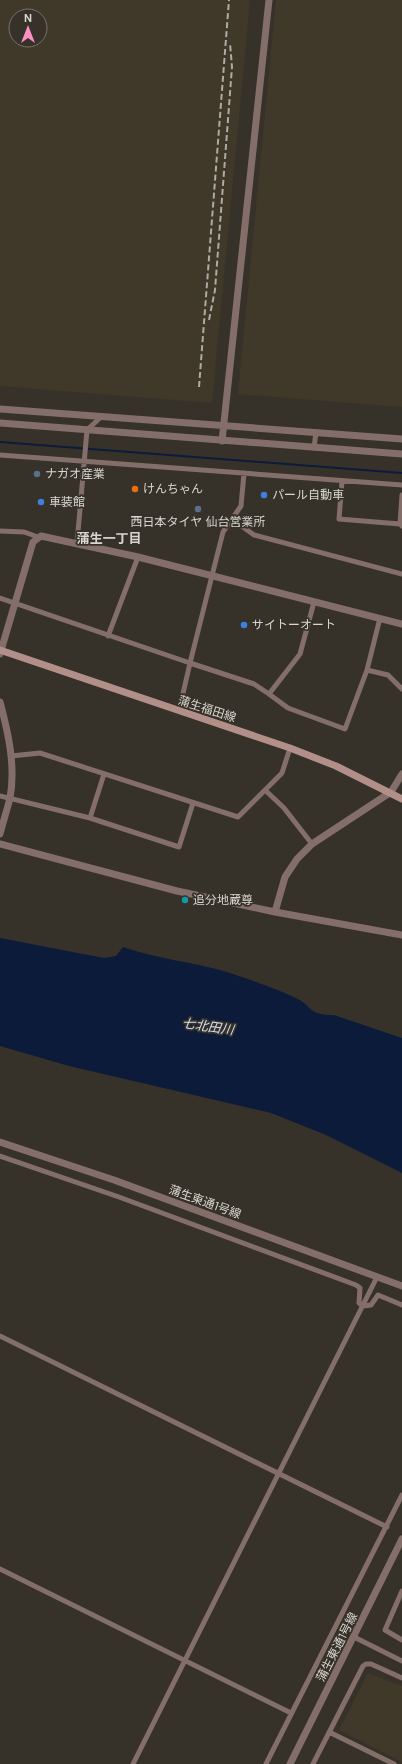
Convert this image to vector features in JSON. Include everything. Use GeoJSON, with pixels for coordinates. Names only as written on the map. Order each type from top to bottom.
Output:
{"type":"FeatureCollection","features":[{"type":"Feature","properties":{"kind":"main road","name":"蒲生福田線"},"geometry":{"type":"LineString","coordinates":[[0,652],[290,748],[336,766],[391,792],[402,799]]}},
{"type":"Feature","properties":{"kind":"street"},"geometry":{"type":"LineString","coordinates":[[222,441],[269,0]]}},
{"type":"Feature","properties":{"kind":"street"},"geometry":{"type":"LineString","coordinates":[[0,409],[402,439]]}},
{"type":"Feature","properties":{"kind":"street"},"geometry":{"type":"LineString","coordinates":[[78,543],[87,430],[102,416]]}},
{"type":"Feature","properties":{"kind":"street"},"geometry":{"type":"LineString","coordinates":[[0,423],[402,454]]}},
{"type":"Feature","properties":{"kind":"street"},"geometry":{"type":"LineString","coordinates":[[314,448],[316,432]]}},
{"type":"Feature","properties":{"kind":"street"},"geometry":{"type":"LineString","coordinates":[[0,455],[84,458],[244,473],[402,485]]}},
{"type":"Feature","properties":{"kind":"street"},"geometry":{"type":"LineString","coordinates":[[179,711],[223,532],[241,506],[244,473]]}},
{"type":"Feature","properties":{"kind":"street"},"geometry":{"type":"LineString","coordinates":[[342,480],[339,519],[401,525],[402,495]]}},
{"type":"Feature","properties":{"kind":"street"},"geometry":{"type":"LineString","coordinates":[[232,519],[254,535],[402,574]]}},
{"type":"Feature","properties":{"kind":"street"},"geometry":{"type":"LineString","coordinates":[[0,531],[24,532],[38,537],[44,536],[78,543],[402,624]]}},
{"type":"Feature","properties":{"kind":"street"},"geometry":{"type":"LineString","coordinates":[[0,652],[33,542],[38,537]]}},
{"type":"Feature","properties":{"kind":"street"},"geometry":{"type":"LineString","coordinates":[[108,636],[138,557]]}},
{"type":"Feature","properties":{"kind":"street"},"geometry":{"type":"LineString","coordinates":[[0,598],[108,636],[254,684],[288,708],[345,729],[367,670],[380,618]]}},
{"type":"Feature","properties":{"kind":"street"},"geometry":{"type":"LineString","coordinates":[[269,694],[300,654],[314,602]]}},
{"type":"Feature","properties":{"kind":"street"},"geometry":{"type":"LineString","coordinates":[[367,670],[388,675],[402,689]]}},
{"type":"Feature","properties":{"kind":"street"},"geometry":{"type":"LineString","coordinates":[[0,702],[11,756],[10,797],[0,834]]}},
{"type":"Feature","properties":{"kind":"street"},"geometry":{"type":"LineString","coordinates":[[11,756],[40,753],[238,818],[282,773],[290,748]]}},
{"type":"Feature","properties":{"kind":"street"},"geometry":{"type":"LineString","coordinates":[[90,818],[104,774]]}},
{"type":"Feature","properties":{"kind":"street"},"geometry":{"type":"LineString","coordinates":[[275,912],[285,877],[297,859],[312,844],[391,792],[402,774]]}},
{"type":"Feature","properties":{"kind":"street"},"geometry":{"type":"LineString","coordinates":[[265,790],[284,808],[312,844]]}},
{"type":"Feature","properties":{"kind":"street"},"geometry":{"type":"LineString","coordinates":[[0,796],[10,797],[90,818],[178,846],[193,804]]}},
{"type":"Feature","properties":{"kind":"street"},"geometry":{"type":"LineString","coordinates":[[0,844],[178,891],[275,912],[402,935]]}},
{"type":"Feature","properties":{"kind":"street","name":"蒲生東通1号線"},"geometry":{"type":"LineString","coordinates":[[0,1142],[114,1180],[402,1286]]}},
{"type":"Feature","properties":{"kind":"street"},"geometry":{"type":"LineString","coordinates":[[0,1156],[119,1197],[356,1285],[360,1288],[359,1303],[363,1306]]}},
{"type":"Feature","properties":{"kind":"street"},"geometry":{"type":"LineString","coordinates":[[134,1764],[377,1277]]}},
{"type":"Feature","properties":{"kind":"street"},"geometry":{"type":"LineString","coordinates":[[363,1306],[371,1305],[378,1295],[402,1305]]}},
{"type":"Feature","properties":{"kind":"street"},"geometry":{"type":"LineString","coordinates":[[0,1336],[386,1526]]}},
{"type":"Feature","properties":{"kind":"street"},"geometry":{"type":"LineString","coordinates":[[266,1764],[402,1495]]}},
{"type":"Feature","properties":{"kind":"street","name":"蒲生東通1号線"},"geometry":{"type":"LineString","coordinates":[[290,1764],[402,1539]]}},
{"type":"Feature","properties":{"kind":"street"},"geometry":{"type":"LineString","coordinates":[[0,1569],[291,1713]]}},
{"type":"Feature","properties":{"kind":"street"},"geometry":{"type":"LineString","coordinates":[[402,1591],[385,1630],[402,1640]]}},
{"type":"Feature","properties":{"kind":"street"},"geometry":{"type":"LineString","coordinates":[[354,1637],[402,1661]]}},
{"type":"Feature","properties":{"kind":"street"},"geometry":{"type":"LineString","coordinates":[[313,1764],[366,1664],[371,1664],[402,1678]]}},
{"type":"Feature","properties":{"kind":"street"},"geometry":{"type":"LineString","coordinates":[[329,1732],[394,1764]]}},
{"type":"Feature","properties":{"kind":"shaded area"},"geometry":{"type":"Polygon","coordinates":[[[0,0],[250,0],[212,403],[0,386],[0,0]]]}},
{"type":"Feature","properties":{"kind":"shaded area"},"geometry":{"type":"Polygon","coordinates":[[[276,0],[402,0],[402,407],[238,394],[276,0]]]}},
{"type":"Feature","properties":{"kind":"shaded area"},"geometry":{"type":"Polygon","coordinates":[[[368,1673],[402,1686],[402,1762],[339,1730],[368,1673]]]}},
{"type":"Feature","properties":{"kind":"water","name":"七北田川"},"geometry":{"type":"Polygon","coordinates":[[[0,938],[104,958],[116,956],[123,947],[149,955],[227,972],[296,998],[319,1014],[334,1015],[402,1038],[402,1173],[326,1135],[271,1113],[69,1066],[0,1046],[0,938]]]}},
{"type":"Feature","properties":{"kind":"waterway"},"geometry":{"type":"LineString","coordinates":[[0,442],[402,473]]}},
{"type":"Feature","properties":{"kind":"railway"},"geometry":{"type":"LineString","coordinates":[[199,387],[229,0]]}},
{"type":"Feature","properties":{"kind":"railway"},"geometry":{"type":"LineString","coordinates":[[209,320],[215,290],[232,67],[230,43]]}},
{"type":"Feature","properties":{"kind":"place","name":"ナガオ産業"},"geometry":{"type":"Point","coordinates":[37,474]}},
{"type":"Feature","properties":{"kind":"place","name":"けんちゃん"},"geometry":{"type":"Point","coordinates":[135,489]}},
{"type":"Feature","properties":{"kind":"place","name":"パール自動車"},"geometry":{"type":"Point","coordinates":[264,495]}},
{"type":"Feature","properties":{"kind":"place","name":"車装館"},"geometry":{"type":"Point","coordinates":[41,502]}},
{"type":"Feature","properties":{"kind":"place","name":"西日本タイヤ 仙台営業所"},"geometry":{"type":"Point","coordinates":[198,509]}},
{"type":"Feature","properties":{"kind":"place","name":"サイトーオート"},"geometry":{"type":"Point","coordinates":[244,625]}},
{"type":"Feature","properties":{"kind":"place","name":"追分地蔵尊"},"geometry":{"type":"Point","coordinates":[185,900]}},
{"type":"Feature","properties":{"kind":"district","name":"蒲生一丁目"},"geometry":{"type":"Point","coordinates":[109,538]}}]}
